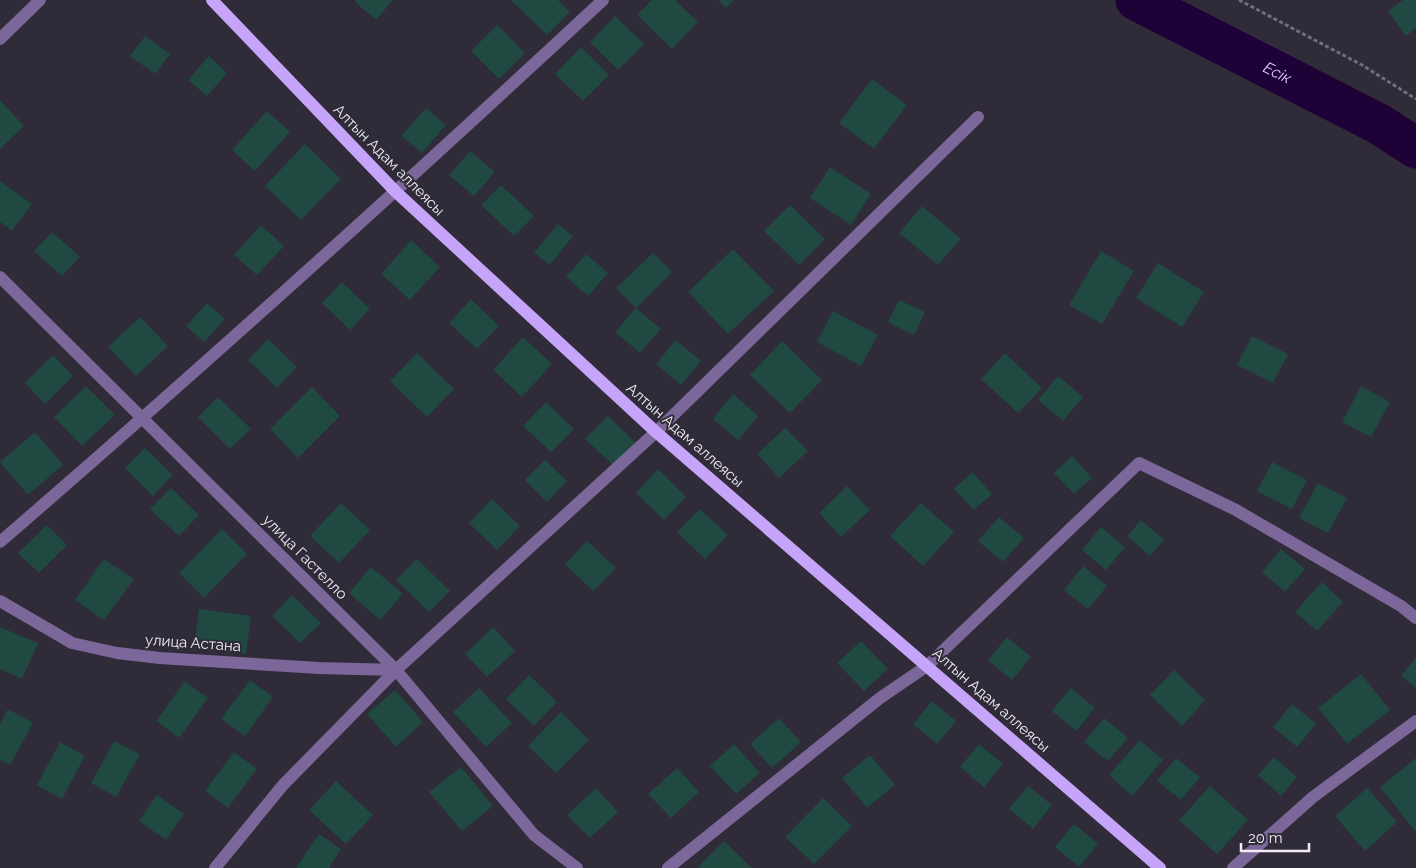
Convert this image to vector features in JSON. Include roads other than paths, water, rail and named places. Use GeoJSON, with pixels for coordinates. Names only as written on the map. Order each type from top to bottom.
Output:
{"type":"FeatureCollection","features":[{"type":"Feature","properties":{"kind":"main road","name":"Алтын Адам аллеясы"},"geometry":{"type":"LineString","coordinates":[[212,0],[396,192],[656,432],[1160,868]]}},
{"type":"Feature","properties":{"kind":"street"},"geometry":{"type":"LineString","coordinates":[[0,39],[40,0]]}},
{"type":"Feature","properties":{"kind":"street"},"geometry":{"type":"LineString","coordinates":[[0,542],[142,419],[396,192],[603,0]]}},
{"type":"Feature","properties":{"kind":"street"},"geometry":{"type":"LineString","coordinates":[[214,868],[283,785],[396,670],[656,432],[978,117]]}},
{"type":"Feature","properties":{"kind":"street","name":"улица Гастелло"},"geometry":{"type":"LineString","coordinates":[[0,278],[396,670],[534,835],[577,868]]}},
{"type":"Feature","properties":{"kind":"street"},"geometry":{"type":"LineString","coordinates":[[668,868],[880,698],[927,666],[1139,463],[1236,510],[1401,606],[1416,618]]}},
{"type":"Feature","properties":{"kind":"street","name":"улица Астана"},"geometry":{"type":"LineString","coordinates":[[0,601],[72,643],[117,653],[160,658],[319,668],[396,670]]}},
{"type":"Feature","properties":{"kind":"street"},"geometry":{"type":"LineString","coordinates":[[1233,868],[1313,797],[1416,721]]}},
{"type":"Feature","properties":{"kind":"waterway","name":"Есік"},"geometry":{"type":"LineString","coordinates":[[1136,0],[1379,124],[1416,148]]}}]}
